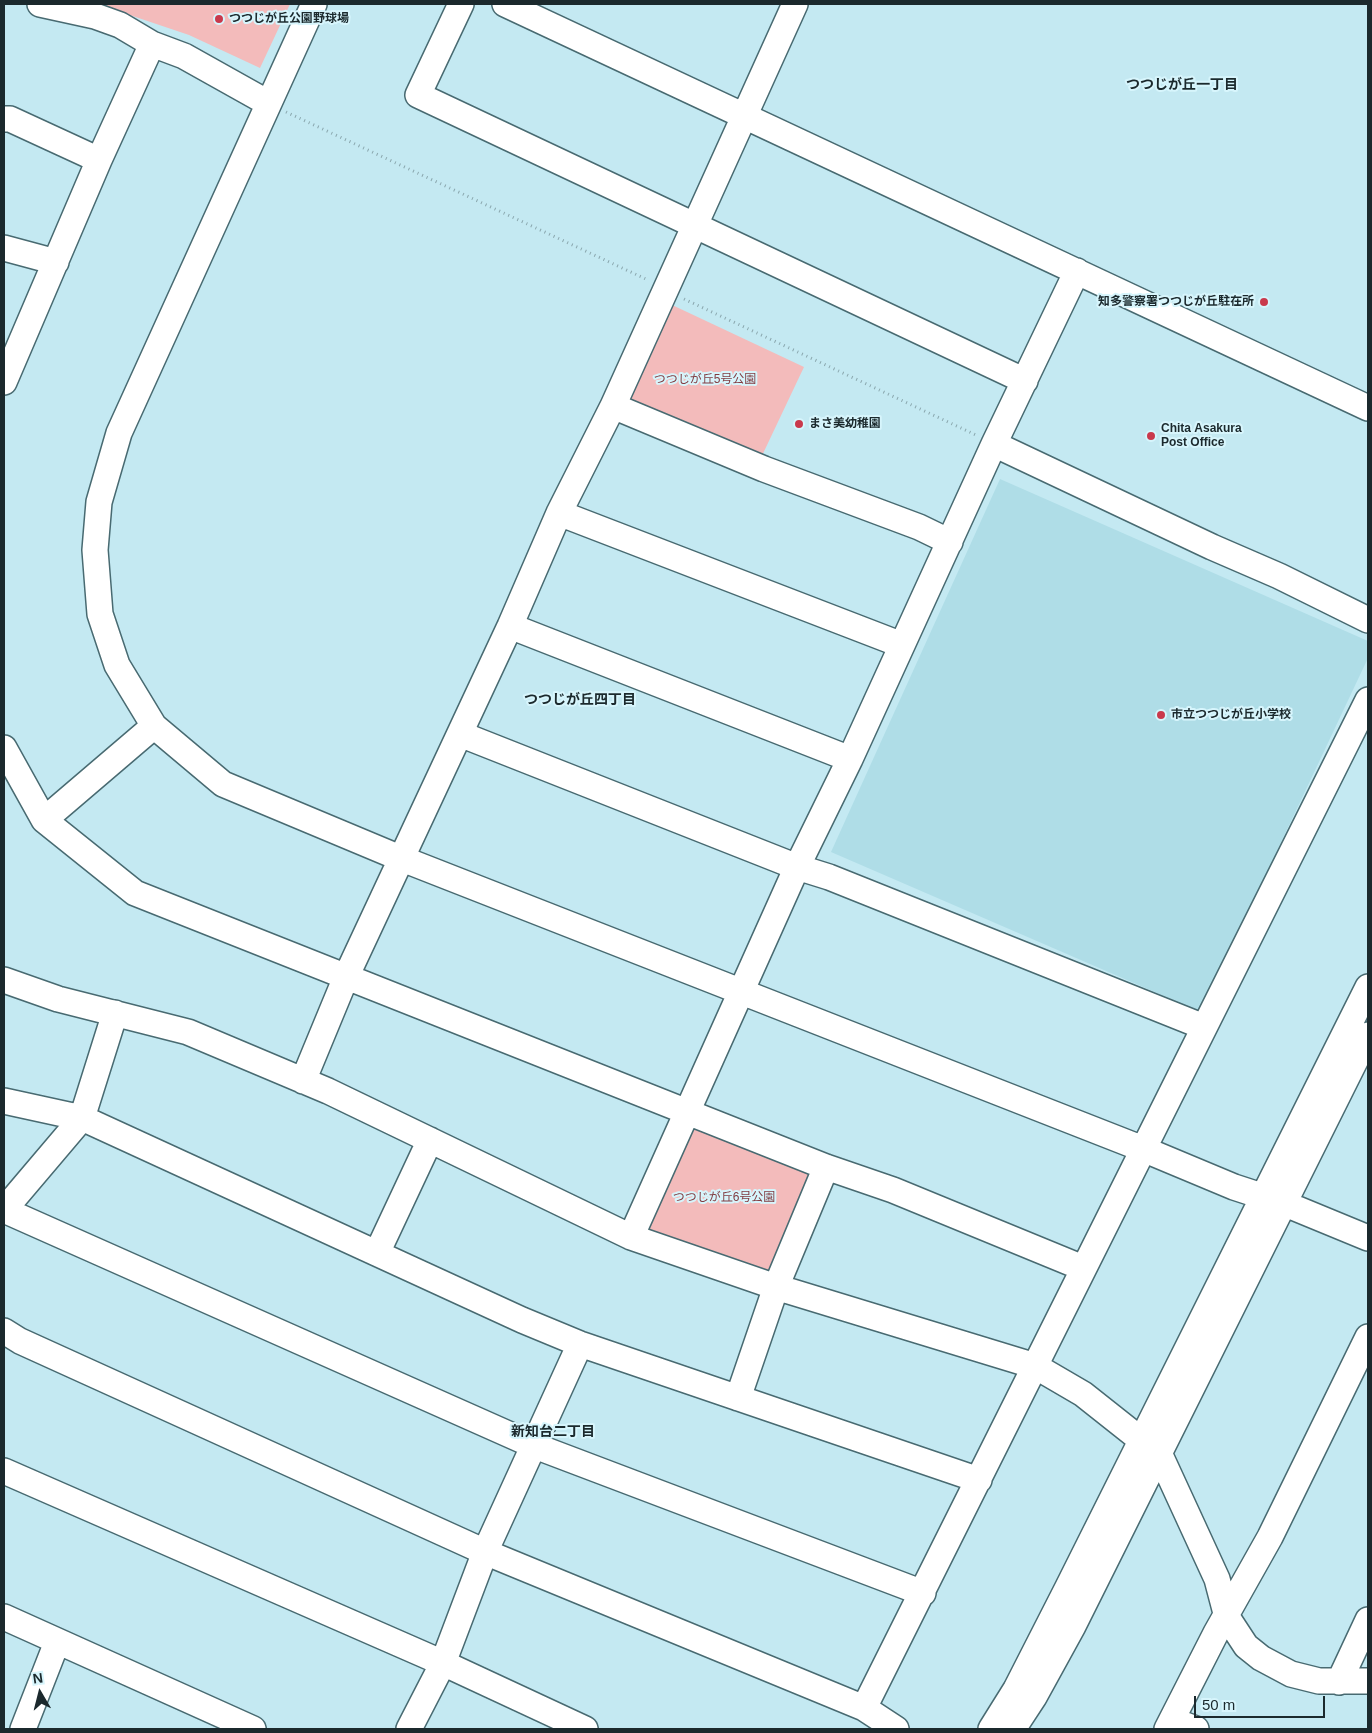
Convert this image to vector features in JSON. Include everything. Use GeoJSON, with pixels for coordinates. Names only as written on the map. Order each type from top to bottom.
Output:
{"type":"FeatureCollection","features":[{"type":"Feature","properties":{"kind":"street"},"geometry":{"type":"LineString","coordinates":[[40,4],[95,16],[120,25],[152,44],[184,56],[277,108]]}},
{"type":"Feature","properties":{"kind":"street"},"geometry":{"type":"LineString","coordinates":[[314,4],[277,108],[119,433],[99,502],[95,550],[100,614],[117,665],[154,726],[223,784],[400,858],[1143,1149],[1234,1187],[1274,1199],[1368,1238]]}},
{"type":"Feature","properties":{"kind":"street"},"geometry":{"type":"LineString","coordinates":[[461,4],[418,95],[693,227],[1025,381]]}},
{"type":"Feature","properties":{"kind":"street"},"geometry":{"type":"LineString","coordinates":[[505,4],[1368,408]]}},
{"type":"Feature","properties":{"kind":"street"},"geometry":{"type":"LineString","coordinates":[[303,1081],[346,978],[387,891],[400,858],[510,626],[559,513],[613,406],[794,4]]}},
{"type":"Feature","properties":{"kind":"street"},"geometry":{"type":"LineString","coordinates":[[6,373],[152,44]]}},
{"type":"Feature","properties":{"kind":"street"},"geometry":{"type":"LineString","coordinates":[[4,119],[10,118],[99,160]]}},
{"type":"Feature","properties":{"kind":"street"},"geometry":{"type":"LineString","coordinates":[[4,248],[56,262]]}},
{"type":"Feature","properties":{"kind":"street"},"geometry":{"type":"LineString","coordinates":[[631,1237],[797,867],[850,758],[994,444],[1077,271]]}},
{"type":"Feature","properties":{"kind":"street"},"geometry":{"type":"LineString","coordinates":[[613,406],[764,469],[919,527],[950,542]]}},
{"type":"Feature","properties":{"kind":"street"},"geometry":{"type":"LineString","coordinates":[[994,444],[1212,547],[1279,576],[1368,620]]}},
{"type":"Feature","properties":{"kind":"street"},"geometry":{"type":"LineString","coordinates":[[559,513],[902,645]]}},
{"type":"Feature","properties":{"kind":"street"},"geometry":{"type":"LineString","coordinates":[[510,626],[850,758]]}},
{"type":"Feature","properties":{"kind":"street"},"geometry":{"type":"LineString","coordinates":[[864,1708],[1368,700]]}},
{"type":"Feature","properties":{"kind":"street"},"geometry":{"type":"LineString","coordinates":[[44,820],[154,726]]}},
{"type":"Feature","properties":{"kind":"street"},"geometry":{"type":"LineString","coordinates":[[460,734],[797,867],[829,877],[1204,1027]]}},
{"type":"Feature","properties":{"kind":"street"},"geometry":{"type":"LineString","coordinates":[[4,748],[44,820],[135,893],[826,1167],[893,1190],[1083,1268]]}},
{"type":"Feature","properties":{"kind":"street"},"geometry":{"type":"LineString","coordinates":[[4,980],[58,999],[188,1032],[328,1091],[631,1237],[776,1287],[1035,1366],[1083,1394],[1150,1448],[1217,1579],[1227,1617],[1246,1646],[1261,1658],[1291,1674],[1319,1682],[1368,1681]]}},
{"type":"Feature","properties":{"kind":"street"},"geometry":{"type":"LineString","coordinates":[[991,1729],[1016,1689],[1150,1448],[1274,1199],[1368,987]]}},
{"type":"Feature","properties":{"kind":"street"},"geometry":{"type":"LineString","coordinates":[[115,1012],[82,1118],[4,1210],[535,1446],[923,1593]]}},
{"type":"Feature","properties":{"kind":"street"},"geometry":{"type":"LineString","coordinates":[[1274,1199],[1368,1035]]}},
{"type":"Feature","properties":{"kind":"street"},"geometry":{"type":"LineString","coordinates":[[4,1101],[82,1118],[522,1320],[580,1344],[979,1480]]}},
{"type":"Feature","properties":{"kind":"street"},"geometry":{"type":"LineString","coordinates":[[377,1253],[430,1140]]}},
{"type":"Feature","properties":{"kind":"street"},"geometry":{"type":"LineString","coordinates":[[738,1398],[776,1287],[826,1167]]}},
{"type":"Feature","properties":{"kind":"street"},"geometry":{"type":"LineString","coordinates":[[4,1331],[46,1353],[485,1552],[864,1708],[896,1729]]}},
{"type":"Feature","properties":{"kind":"street"},"geometry":{"type":"LineString","coordinates":[[1196,1729],[1170,1724],[1216,1633],[1227,1617],[1270,1536],[1359,1378],[1368,1337]]}},
{"type":"Feature","properties":{"kind":"street"},"geometry":{"type":"LineString","coordinates":[[409,1729],[443,1663],[485,1552],[580,1344]]}},
{"type":"Feature","properties":{"kind":"street"},"geometry":{"type":"LineString","coordinates":[[1012,1729],[1034,1697],[1073,1626],[1150,1448]]}},
{"type":"Feature","properties":{"kind":"street"},"geometry":{"type":"LineString","coordinates":[[4,1471],[443,1663],[585,1729]]}},
{"type":"Feature","properties":{"kind":"street"},"geometry":{"type":"LineString","coordinates":[[4,1617],[253,1729]]}},
{"type":"Feature","properties":{"kind":"street"},"geometry":{"type":"LineString","coordinates":[[1338,1682],[1368,1620]]}},
{"type":"Feature","properties":{"kind":"street"},"geometry":{"type":"LineString","coordinates":[[23,1729],[57,1642]]}},
{"type":"Feature","properties":{"kind":"path"},"geometry":{"type":"LineString","coordinates":[[277,108],[665,288],[994,444]]}},
{"type":"Feature","properties":{"kind":"shaded area"},"geometry":{"type":"Polygon","coordinates":[[[1000,479],[1368,641],[1368,658],[1201,1012],[831,852],[1000,479]]]}},
{"type":"Feature","properties":{"kind":"green space"},"geometry":{"type":"Polygon","coordinates":[[[97,4],[290,4],[260,68],[189,35],[97,4]]]}},
{"type":"Feature","properties":{"kind":"green space","name":"つつじが丘5号公園"},"geometry":{"type":"Polygon","coordinates":[[[670,304],[804,367],[759,462],[624,403],[670,304]]]}},
{"type":"Feature","properties":{"kind":"green space","name":"つつじが丘6号公園"},"geometry":{"type":"Polygon","coordinates":[[[698,1126],[814,1173],[774,1275],[648,1234],[645,1225],[691,1129],[698,1126]]]}},
{"type":"Feature","properties":{"kind":"place","name":"つつじが丘公園野球場"},"geometry":{"type":"Point","coordinates":[219,19]}},
{"type":"Feature","properties":{"kind":"place","name":"知多警察署つつじが丘駐在所"},"geometry":{"type":"Point","coordinates":[1264,302]}},
{"type":"Feature","properties":{"kind":"place","name":"まさ美幼稚園"},"geometry":{"type":"Point","coordinates":[799,424]}},
{"type":"Feature","properties":{"kind":"place","name":"Chita Asakura Post Office"},"geometry":{"type":"Point","coordinates":[1151,436]}},
{"type":"Feature","properties":{"kind":"place","name":"市立つつじが丘小学校"},"geometry":{"type":"Point","coordinates":[1161,715]}},
{"type":"Feature","properties":{"kind":"district","name":"つつじが丘一丁目"},"geometry":{"type":"Point","coordinates":[1182,85]}},
{"type":"Feature","properties":{"kind":"district","name":"つつじが丘四丁目"},"geometry":{"type":"Point","coordinates":[580,700]}},
{"type":"Feature","properties":{"kind":"district","name":"新知台二丁目"},"geometry":{"type":"Point","coordinates":[553,1432]}}]}
